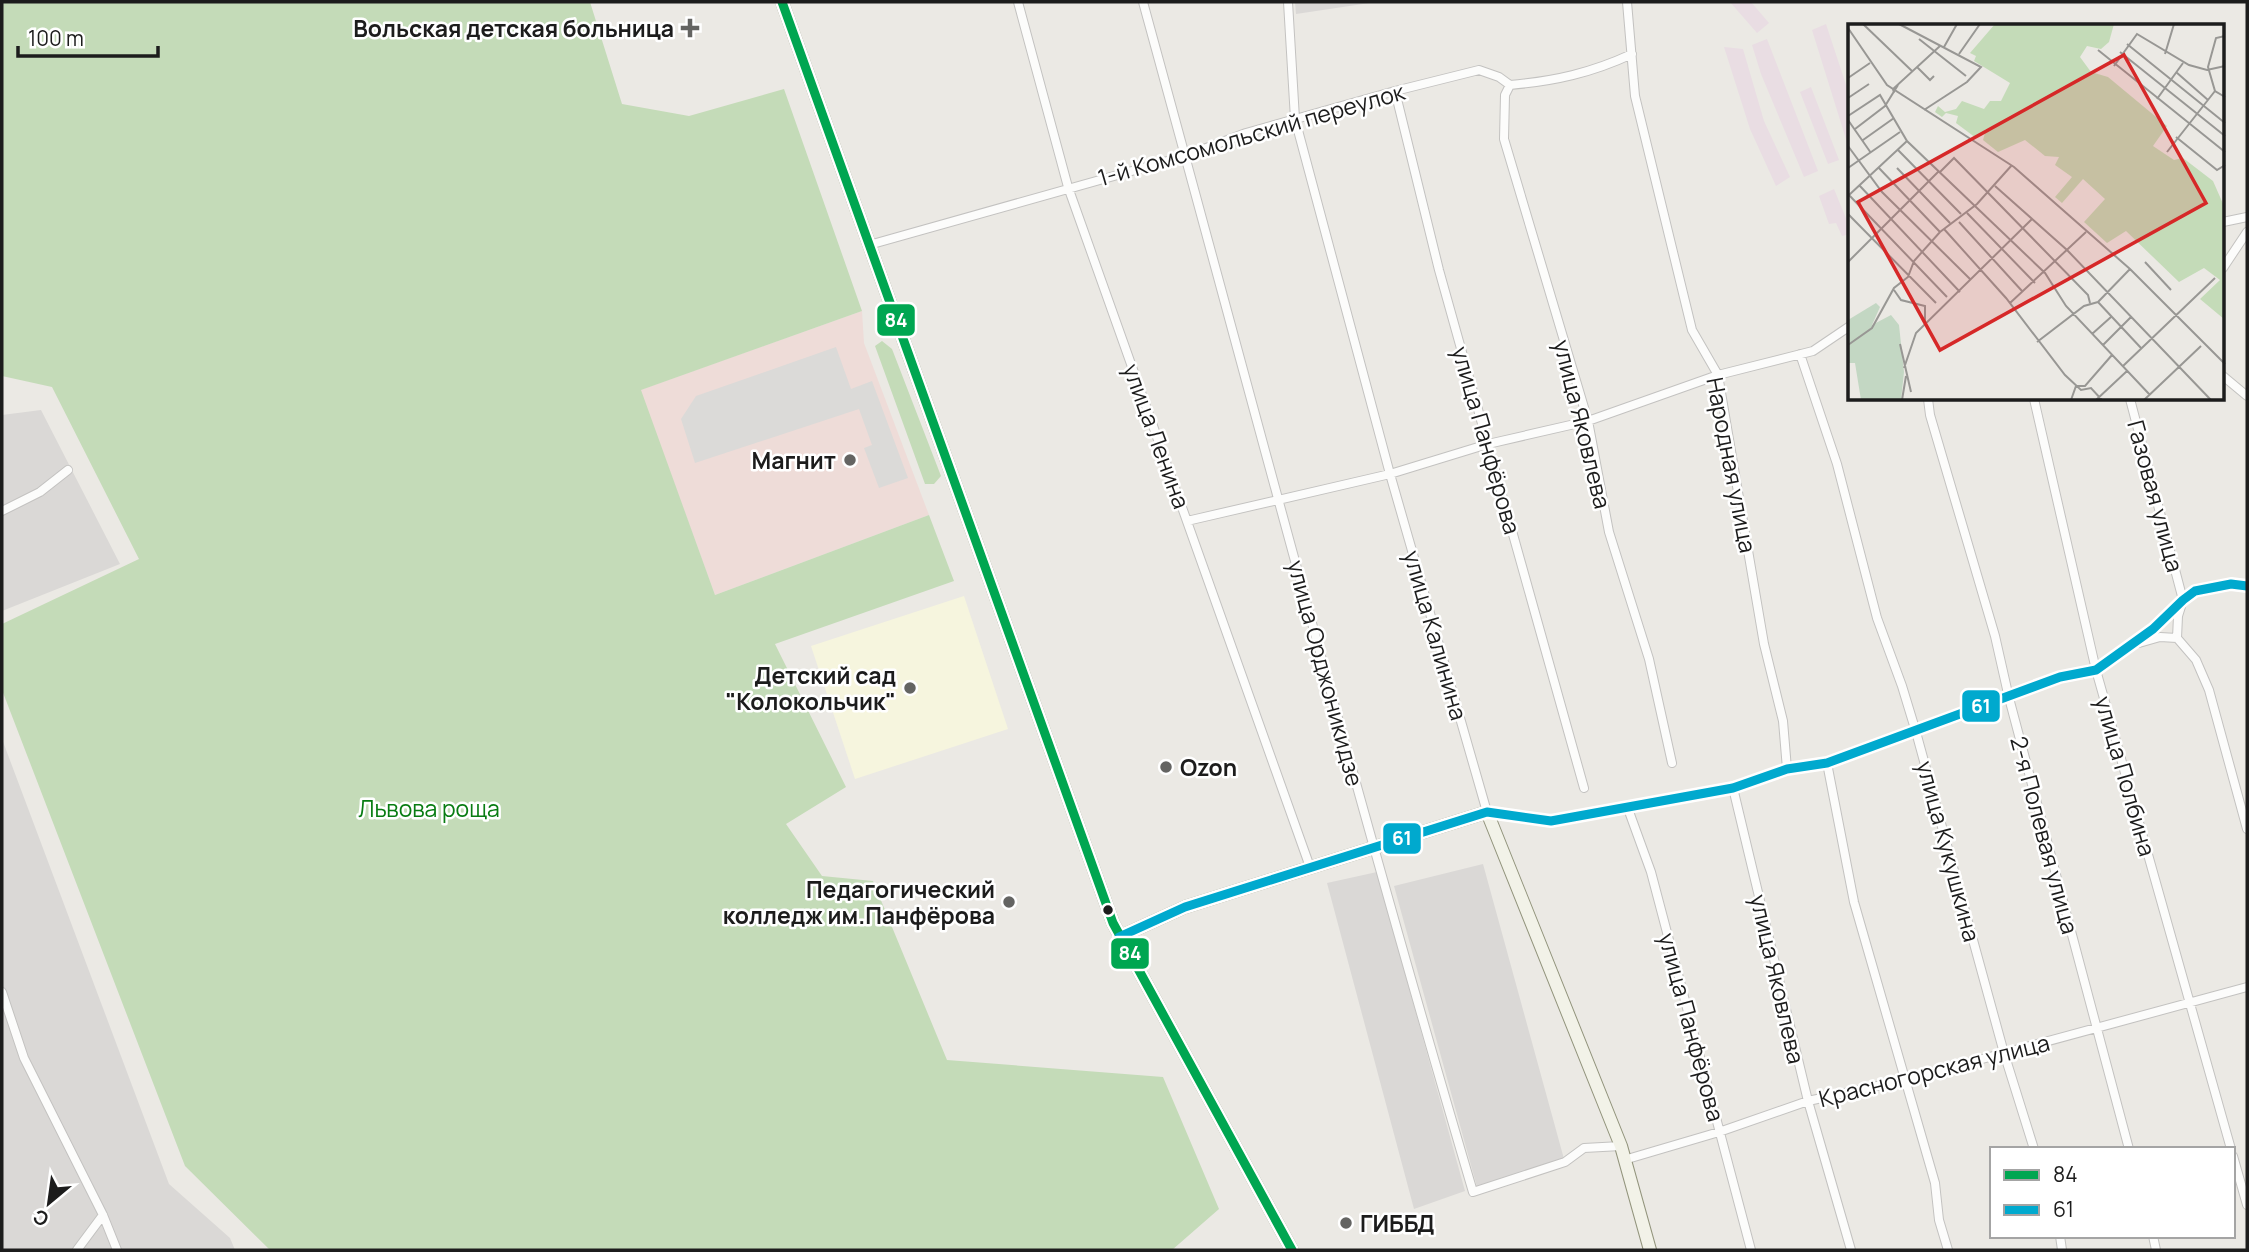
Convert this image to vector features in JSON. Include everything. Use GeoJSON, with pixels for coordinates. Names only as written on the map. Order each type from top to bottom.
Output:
{"type":"FeatureCollection","features":[{"type":"Feature","properties":{"kind":"main road"},"geometry":{"type":"LineString","coordinates":[[782,2],[1119,937],[1292,1250]]}},
{"type":"Feature","properties":{"kind":"main road"},"geometry":{"type":"LineString","coordinates":[[1119,937],[1185,907],[1487,812]]}},
{"type":"Feature","properties":{"kind":"main road","name":"улица Калинина"},"geometry":{"type":"LineString","coordinates":[[1487,812],[1620,1146],[1650,1250]]}},
{"type":"Feature","properties":{"kind":"street","name":"улица Ленина"},"geometry":{"type":"LineString","coordinates":[[1018,2],[1068,187],[1310,867]]}},
{"type":"Feature","properties":{"kind":"street","name":"улица Орджоникидзе"},"geometry":{"type":"LineString","coordinates":[[1143,2],[1357,790],[1376,847],[1420,1014],[1473,1192],[1566,1162],[1584,1148],[1620,1146]]}},
{"type":"Feature","properties":{"kind":"street","name":"улица Калинина"},"geometry":{"type":"LineString","coordinates":[[1288,2],[1295,119],[1390,474],[1487,812]]}},
{"type":"Feature","properties":{"kind":"street","name":"Народная улица"},"geometry":{"type":"LineString","coordinates":[[1627,2],[1635,96],[1692,330],[1718,375],[1764,644],[1783,721],[1787,769]]}},
{"type":"Feature","properties":{"kind":"street"},"geometry":{"type":"LineString","coordinates":[[1510,85],[1552,81],[1599,69],[1632,54]]}},
{"type":"Feature","properties":{"kind":"street","name":"1-й Комсомольский переулок"},"geometry":{"type":"LineString","coordinates":[[869,245],[1185,156],[1246,133],[1479,70],[1499,77],[1510,85]]}},
{"type":"Feature","properties":{"kind":"street","name":"улица Яковлева"},"geometry":{"type":"LineString","coordinates":[[1510,85],[1505,95],[1504,139],[1588,421],[1609,531],[1649,659],[1672,763]]}},
{"type":"Feature","properties":{"kind":"street","name":"улица Панфёрова"},"geometry":{"type":"LineString","coordinates":[[1395,91],[1439,270],[1584,788]]}},
{"type":"Feature","properties":{"kind":"street"},"geometry":{"type":"LineString","coordinates":[[2224,222],[2247,217]]}},
{"type":"Feature","properties":{"kind":"street"},"geometry":{"type":"LineString","coordinates":[[2224,266],[2247,232]]}},
{"type":"Feature","properties":{"kind":"street"},"geometry":{"type":"LineString","coordinates":[[1187,521],[1390,474],[1489,444],[1588,421],[1718,375],[1813,351],[1848,327]]}},
{"type":"Feature","properties":{"kind":"street","name":"улица Кукушкина"},"geometry":{"type":"LineString","coordinates":[[1800,354],[1837,464],[1877,618],[1916,732],[2004,1053],[2033,1147]]}},
{"type":"Feature","properties":{"kind":"street"},"geometry":{"type":"LineString","coordinates":[[2224,377],[2247,396]]}},
{"type":"Feature","properties":{"kind":"street","name":"2-я Полевая улица"},"geometry":{"type":"LineString","coordinates":[[1928,401],[1994,636],[2128,1147]]}},
{"type":"Feature","properties":{"kind":"street","name":"улица Полбина"},"geometry":{"type":"LineString","coordinates":[[2034,401],[2096,670],[2230,1147]]}},
{"type":"Feature","properties":{"kind":"street","name":"Газовая улица"},"geometry":{"type":"LineString","coordinates":[[2131,401],[2183,600],[2178,616],[2177,638]]}},
{"type":"Feature","properties":{"kind":"street"},"geometry":{"type":"LineString","coordinates":[[2,511],[40,492],[68,470]]}},
{"type":"Feature","properties":{"kind":"street"},"geometry":{"type":"LineString","coordinates":[[1487,812],[1551,821],[1733,788],[1787,769],[1827,763],[2060,677],[2096,670],[2153,629],[2195,591],[2231,583],[2247,586]]}},
{"type":"Feature","properties":{"kind":"street"},"geometry":{"type":"LineString","coordinates":[[2133,644],[2160,637],[2177,638],[2196,660],[2209,690],[2247,829]]}},
{"type":"Feature","properties":{"kind":"street"},"geometry":{"type":"LineString","coordinates":[[1827,763],[1854,902],[1935,1183],[1939,1220],[1948,1250]]}},
{"type":"Feature","properties":{"kind":"street","name":"улица Яковлева"},"geometry":{"type":"LineString","coordinates":[[1733,788],[1808,1101],[1851,1250]]}},
{"type":"Feature","properties":{"kind":"street","name":"улица Панфёрова"},"geometry":{"type":"LineString","coordinates":[[1627,806],[1651,872],[1751,1250]]}},
{"type":"Feature","properties":{"kind":"street","name":"Красногорская улица"},"geometry":{"type":"LineString","coordinates":[[1624,1160],[1719,1132],[1808,1101],[1905,1080],[2247,987]]}},
{"type":"Feature","properties":{"kind":"street"},"geometry":{"type":"LineString","coordinates":[[2,992],[24,1058],[103,1215],[117,1250]]}},
{"type":"Feature","properties":{"kind":"street"},"geometry":{"type":"LineString","coordinates":[[2235,1163],[2247,1205]]}},
{"type":"Feature","properties":{"kind":"street"},"geometry":{"type":"LineString","coordinates":[[77,1250],[103,1215]]}},
{"type":"Feature","properties":{"kind":"shaded area"},"geometry":{"type":"Polygon","coordinates":[[[1295,2],[1376,2],[1296,14],[1295,2]]]}},
{"type":"Feature","properties":{"kind":"shaded area"},"geometry":{"type":"Polygon","coordinates":[[[1730,2],[1751,2],[1769,23],[1757,33],[1730,2]]]}},
{"type":"Feature","properties":{"kind":"shaded area"},"geometry":{"type":"Polygon","coordinates":[[[1826,24],[1848,91],[1848,146],[1812,30],[1826,24]]]}},
{"type":"Feature","properties":{"kind":"shaded area"},"geometry":{"type":"Polygon","coordinates":[[[1767,39],[1818,171],[1804,177],[1761,74],[1752,45],[1767,39]]]}},
{"type":"Feature","properties":{"kind":"shaded area"},"geometry":{"type":"Polygon","coordinates":[[[1724,47],[1743,49],[1764,121],[1790,177],[1776,186],[1750,129],[1724,47]]]}},
{"type":"Feature","properties":{"kind":"shaded area"},"geometry":{"type":"Polygon","coordinates":[[[1811,87],[1839,160],[1828,164],[1800,92],[1811,87]]]}},
{"type":"Feature","properties":{"kind":"shaded area"},"geometry":{"type":"Polygon","coordinates":[[[1834,189],[1848,223],[1848,234],[1842,236],[1836,223],[1829,224],[1819,196],[1834,189]]]}},
{"type":"Feature","properties":{"kind":"shaded area"},"geometry":{"type":"Polygon","coordinates":[[[862,311],[864,343],[929,515],[715,595],[640,390],[862,311]]]}},
{"type":"Feature","properties":{"kind":"shaded area"},"geometry":{"type":"Polygon","coordinates":[[[836,347],[851,389],[872,381],[908,478],[879,488],[864,448],[872,445],[859,409],[695,463],[681,419],[696,396],[836,347]]]}},
{"type":"Feature","properties":{"kind":"shaded area"},"geometry":{"type":"Polygon","coordinates":[[[41,410],[120,564],[2,611],[2,415],[41,410]]]}},
{"type":"Feature","properties":{"kind":"shaded area","name":"Детский сад \"Колокольчик\""},"geometry":{"type":"Polygon","coordinates":[[[964,596],[1008,729],[855,779],[811,646],[964,596]]]}},
{"type":"Feature","properties":{"kind":"shaded area"},"geometry":{"type":"Polygon","coordinates":[[[2,739],[169,1184],[230,1238],[235,1250],[2,1250],[2,739]]]}},
{"type":"Feature","properties":{"kind":"shaded area"},"geometry":{"type":"Polygon","coordinates":[[[1483,864],[1564,1159],[1477,1187],[1394,886],[1483,864]]]}},
{"type":"Feature","properties":{"kind":"shaded area"},"geometry":{"type":"Polygon","coordinates":[[[1377,872],[1465,1191],[1414,1209],[1327,883],[1377,872]]]}},
{"type":"Feature","properties":{"kind":"green space","name":"Львова роща"},"geometry":{"type":"Polygon","coordinates":[[[2,2],[590,2],[622,104],[689,116],[784,89],[862,311],[641,390],[715,595],[929,515],[954,581],[775,644],[846,787],[786,824],[822,876],[873,881],[947,1060],[1163,1077],[1219,1209],[1172,1250],[270,1250],[185,1166],[2,690],[2,624],[139,559],[52,387],[2,376],[2,2]]]}},
{"type":"Feature","properties":{"kind":"green space"},"geometry":{"type":"Polygon","coordinates":[[[882,341],[892,349],[941,476],[934,484],[925,484],[875,346],[882,341]]]}},
{"type":"Feature","properties":{"kind":"transit line","name":"84"},"geometry":{"type":"LineString","coordinates":[[782,2],[1113,923],[1292,1250]]}},
{"type":"Feature","properties":{"kind":"transit line","name":"61"},"geometry":{"type":"LineString","coordinates":[[1119,937],[1185,907],[1487,812],[1551,821],[1733,788],[1787,769],[1827,763],[2060,677],[2096,670],[2153,629],[2195,591],[2231,584],[2247,586]]}},
{"type":"Feature","properties":{"kind":"place","name":"Вольская детская больница"},"geometry":{"type":"Point","coordinates":[690,28]}},
{"type":"Feature","properties":{"kind":"place","name":"Магнит"},"geometry":{"type":"Point","coordinates":[850,460]}},
{"type":"Feature","properties":{"kind":"place","name":"Детский сад \"Колокольчик\""},"geometry":{"type":"Point","coordinates":[910,688]}},
{"type":"Feature","properties":{"kind":"place","name":"Ozon"},"geometry":{"type":"Point","coordinates":[1166,767]}},
{"type":"Feature","properties":{"kind":"place","name":"Педагогический колледж им.Панфёрова"},"geometry":{"type":"Point","coordinates":[1009,902]}},
{"type":"Feature","properties":{"kind":"place","name":"ГИББД"},"geometry":{"type":"Point","coordinates":[1346,1223]}}]}
